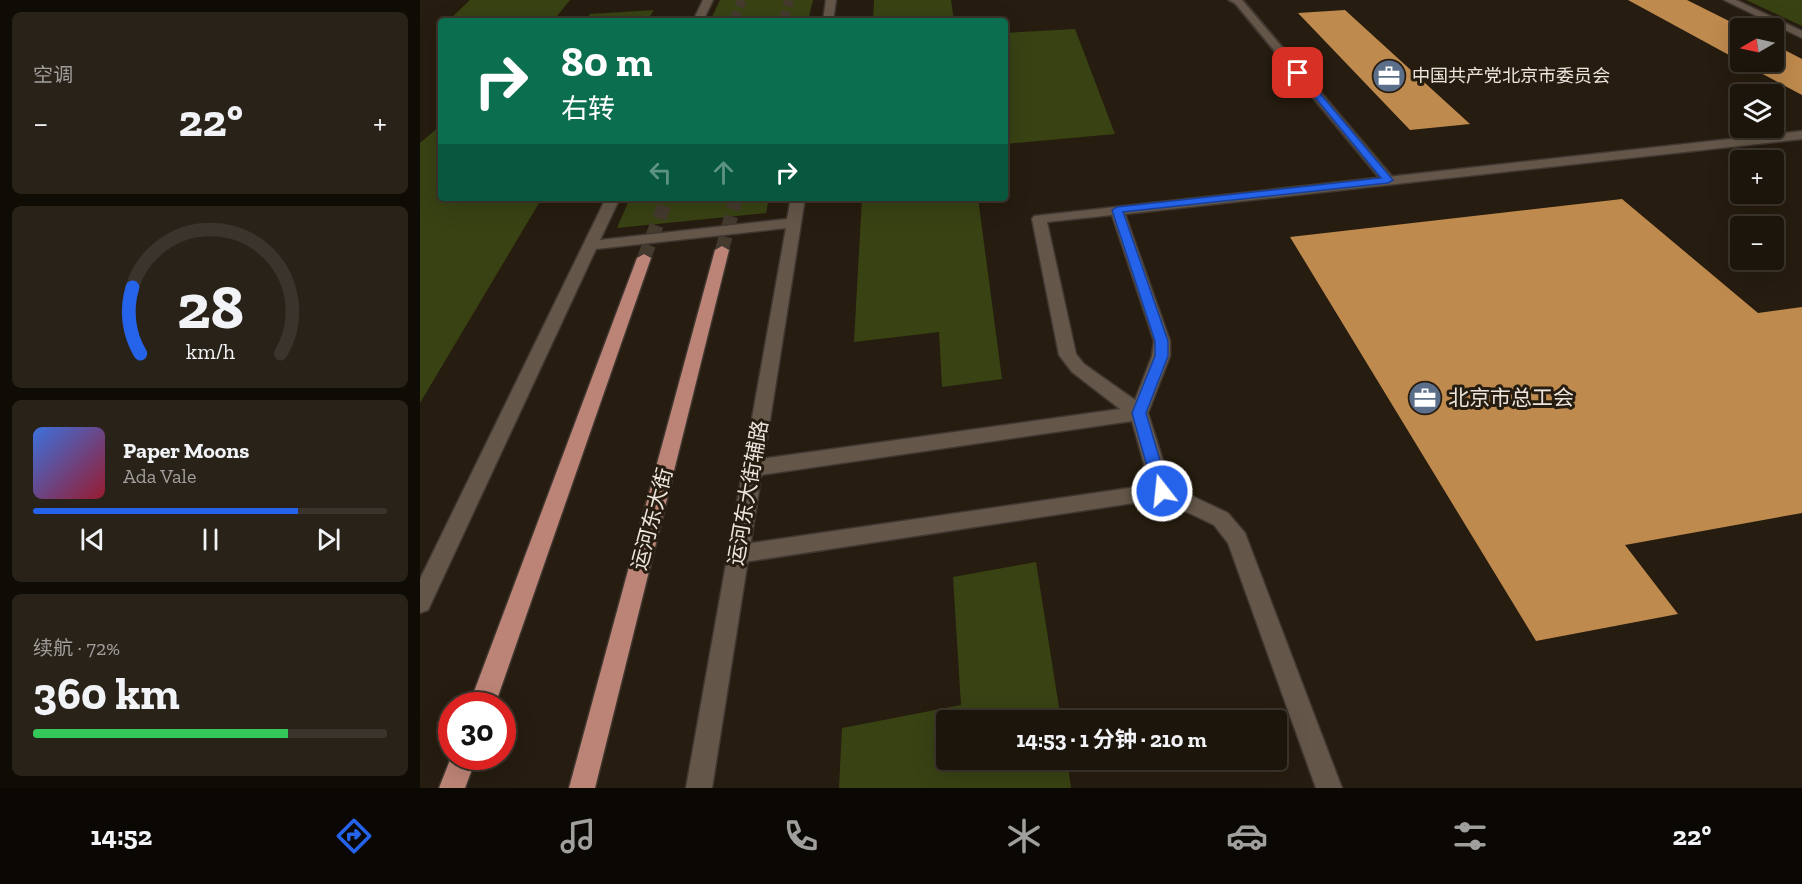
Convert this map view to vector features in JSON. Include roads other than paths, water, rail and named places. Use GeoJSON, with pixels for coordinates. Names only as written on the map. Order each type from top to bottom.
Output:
{"type":"FeatureCollection","features":[{"type":"Feature","properties":{"kind":"main road","name":"运河东大街"},"geometry":{"type":"LineString","coordinates":[[582,788],[722,250]]}},
{"type":"Feature","properties":{"kind":"main road"},"geometry":{"type":"LineString","coordinates":[[487,692],[644,258]]}},
{"type":"Feature","properties":{"kind":"main road"},"geometry":{"type":"LineString","coordinates":[[452,788],[459,770]]}},
{"type":"Feature","properties":{"kind":"street"},"geometry":{"type":"LineString","coordinates":[[699,18],[708,0]]}},
{"type":"Feature","properties":{"kind":"street"},"geometry":{"type":"LineString","coordinates":[[828,18],[831,0]]}},
{"type":"Feature","properties":{"kind":"street"},"geometry":{"type":"LineString","coordinates":[[1729,0],[1802,35]]}},
{"type":"Feature","properties":{"kind":"street"},"geometry":{"type":"LineString","coordinates":[[1139,413],[1077,368],[1068,355],[1039,219],[1802,135]]}},
{"type":"Feature","properties":{"kind":"street"},"geometry":{"type":"LineString","coordinates":[[420,603],[429,564],[612,201]]}},
{"type":"Feature","properties":{"kind":"street","name":"运河东大街辅路"},"geometry":{"type":"LineString","coordinates":[[699,788],[798,201]]}},
{"type":"Feature","properties":{"kind":"street"},"geometry":{"type":"LineString","coordinates":[[1117,210],[1162,341],[1161,356],[1139,413],[1162,491]]}},
{"type":"Feature","properties":{"kind":"street"},"geometry":{"type":"LineString","coordinates":[[591,245],[794,223]]}},
{"type":"Feature","properties":{"kind":"street"},"geometry":{"type":"LineString","coordinates":[[753,468],[1139,413]]}},
{"type":"Feature","properties":{"kind":"street"},"geometry":{"type":"LineString","coordinates":[[738,554],[1162,491],[1190,502],[1221,519],[1237,539],[1329,788]]}},
{"type":"Feature","properties":{"kind":"lane"},"geometry":{"type":"LineString","coordinates":[[1233,0],[1238,1],[1388,180]]}},
{"type":"Feature","properties":{"kind":"tunnel"},"geometry":{"type":"LineString","coordinates":[[735,18],[742,0]]}},
{"type":"Feature","properties":{"kind":"tunnel"},"geometry":{"type":"LineString","coordinates":[[785,18],[789,0]]}},
{"type":"Feature","properties":{"kind":"tunnel"},"geometry":{"type":"LineString","coordinates":[[644,258],[666,201]]}},
{"type":"Feature","properties":{"kind":"tunnel"},"geometry":{"type":"LineString","coordinates":[[722,250],[735,201]]}},
{"type":"Feature","properties":{"kind":"place","name":"中国共产党北京市委员会"},"geometry":{"type":"Point","coordinates":[1389,76]}},
{"type":"Feature","properties":{"kind":"place","name":"北京市总工会"},"geometry":{"type":"Point","coordinates":[1425,398]}}]}
